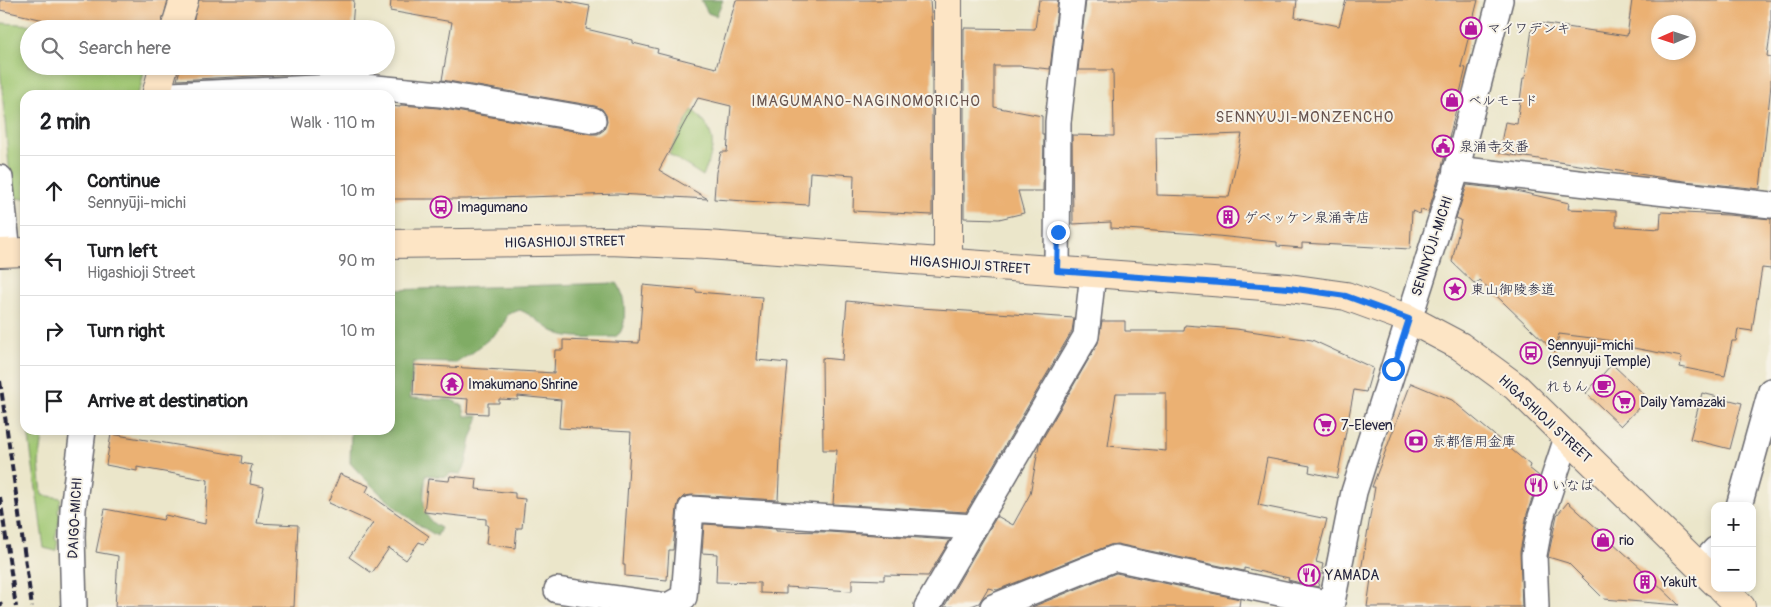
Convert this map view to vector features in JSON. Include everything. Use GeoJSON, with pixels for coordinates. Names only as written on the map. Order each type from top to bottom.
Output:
{"type":"FeatureCollection","features":[{"type":"Feature","properties":{"kind":"main road"},"geometry":{"type":"LineString","coordinates":[[178,20],[184,0]]}},
{"type":"Feature","properties":{"kind":"main road"},"geometry":{"type":"LineString","coordinates":[[948,0],[948,263]]}},
{"type":"Feature","properties":{"kind":"main road"},"geometry":{"type":"LineString","coordinates":[[157,90],[162,75]]}},
{"type":"Feature","properties":{"kind":"main road","name":"HIGASHIOJI STREET"},"geometry":{"type":"LineString","coordinates":[[395,244],[638,241],[1289,288],[1346,296],[1409,319],[1460,346],[1516,387],[1567,438],[1709,566]]}},
{"type":"Feature","properties":{"kind":"main road"},"geometry":{"type":"LineString","coordinates":[[1726,592],[1742,607]]}},
{"type":"Feature","properties":{"kind":"street"},"geometry":{"type":"LineString","coordinates":[[1057,271],[1058,122],[1072,0]]}},
{"type":"Feature","properties":{"kind":"street","name":"SENNYŪJI-MICHI"},"geometry":{"type":"LineString","coordinates":[[1331,606],[1352,498],[1456,169],[1500,0]]}},
{"type":"Feature","properties":{"kind":"street"},"geometry":{"type":"LineString","coordinates":[[273,90],[354,86],[440,94],[593,120]]}},
{"type":"Feature","properties":{"kind":"street"},"geometry":{"type":"LineString","coordinates":[[1456,169],[1771,205]]}},
{"type":"Feature","properties":{"kind":"street"},"geometry":{"type":"LineString","coordinates":[[0,178],[8,253]]}},
{"type":"Feature","properties":{"kind":"street"},"geometry":{"type":"LineString","coordinates":[[927,607],[1086,336],[1093,273]]}},
{"type":"Feature","properties":{"kind":"street"},"geometry":{"type":"LineString","coordinates":[[1740,502],[1771,391]]}},
{"type":"Feature","properties":{"kind":"street","name":"DAIGO-MICHI"},"geometry":{"type":"LineString","coordinates":[[74,607],[73,509],[82,435]]}},
{"type":"Feature","properties":{"kind":"street"},"geometry":{"type":"LineString","coordinates":[[1536,607],[1534,556],[1541,517],[1567,438]]}},
{"type":"Feature","properties":{"kind":"street"},"geometry":{"type":"LineString","coordinates":[[557,590],[668,606],[676,602],[684,597],[691,509],[974,527]]}},
{"type":"Feature","properties":{"kind":"street"},"geometry":{"type":"LineString","coordinates":[[993,607],[1115,558],[1331,606]]}},
{"type":"Feature","properties":{"kind":"green space"},"geometry":{"type":"Polygon","coordinates":[[[701,0],[723,0],[716,16],[708,13],[701,0]]]}},
{"type":"Feature","properties":{"kind":"green space"},"geometry":{"type":"Polygon","coordinates":[[[0,23],[20,24],[20,75],[143,75],[139,90],[20,90],[20,198],[12,199],[0,67],[0,23]]]}},
{"type":"Feature","properties":{"kind":"green space"},"geometry":{"type":"Polygon","coordinates":[[[692,110],[704,122],[710,132],[712,142],[703,176],[669,154],[692,110]]]}},
{"type":"Feature","properties":{"kind":"green space"},"geometry":{"type":"Polygon","coordinates":[[[617,283],[622,293],[624,321],[620,333],[615,337],[583,337],[559,334],[520,310],[508,314],[503,326],[496,333],[472,353],[456,363],[413,362],[410,398],[452,400],[463,406],[465,416],[479,416],[471,439],[466,464],[461,474],[451,473],[446,477],[426,475],[424,506],[429,518],[441,528],[437,536],[413,521],[390,503],[350,463],[351,435],[395,435],[395,290],[617,283]]]}},
{"type":"Feature","properties":{"kind":"green space"},"geometry":{"type":"Polygon","coordinates":[[[29,435],[43,435],[39,463],[42,495],[61,498],[58,512],[61,513],[55,539],[58,540],[56,551],[44,548],[29,435]]]}},
{"type":"Feature","properties":{"kind":"building"},"geometry":{"type":"Polygon","coordinates":[[[0,0],[168,0],[162,20],[44,20],[0,10],[0,0]]]}},
{"type":"Feature","properties":{"kind":"building"},"geometry":{"type":"Polygon","coordinates":[[[199,0],[354,0],[353,20],[193,20],[199,0]]]}},
{"type":"Feature","properties":{"kind":"building"},"geometry":{"type":"Polygon","coordinates":[[[391,0],[557,0],[590,6],[586,29],[633,40],[633,43],[658,49],[657,53],[716,68],[736,0],[930,0],[932,28],[932,215],[853,211],[854,175],[810,172],[808,205],[714,199],[716,172],[721,152],[727,152],[731,106],[698,98],[659,170],[708,199],[618,194],[466,199],[395,199],[395,106],[400,107],[401,105],[438,108],[591,134],[598,134],[604,130],[607,122],[606,115],[602,109],[595,106],[442,80],[452,22],[390,11],[391,0]]]}},
{"type":"Feature","properties":{"kind":"building"},"geometry":{"type":"Polygon","coordinates":[[[1039,0],[1058,0],[1050,69],[994,66],[994,107],[1042,116],[1042,134],[1044,134],[1043,191],[1018,191],[1024,213],[999,219],[964,218],[964,28],[1035,29],[1039,0]]]}},
{"type":"Feature","properties":{"kind":"building"},"geometry":{"type":"Polygon","coordinates":[[[1086,0],[1297,0],[1295,17],[1339,26],[1346,0],[1478,0],[1461,67],[1466,68],[1441,171],[1428,212],[1421,210],[1420,214],[1412,211],[1410,249],[1302,243],[1302,248],[1277,246],[1277,242],[1111,228],[1111,222],[1073,224],[1072,135],[1114,136],[1113,70],[1078,70],[1086,0]],[[1242,134],[1156,137],[1157,195],[1229,197],[1242,134]]]}},
{"type":"Feature","properties":{"kind":"building"},"geometry":{"type":"Polygon","coordinates":[[[1632,0],[1771,0],[1771,29],[1767,56],[1771,57],[1771,85],[1760,189],[1685,181],[1499,153],[1505,122],[1517,124],[1533,22],[1627,36],[1632,0]]]}},
{"type":"Feature","properties":{"kind":"building"},"geometry":{"type":"Polygon","coordinates":[[[178,75],[272,75],[177,80],[178,75]]]}},
{"type":"Feature","properties":{"kind":"building"},"geometry":{"type":"Polygon","coordinates":[[[1467,185],[1512,190],[1569,203],[1568,209],[1616,211],[1616,226],[1660,229],[1661,212],[1771,219],[1771,269],[1762,268],[1752,331],[1738,329],[1736,341],[1732,341],[1725,376],[1680,367],[1682,357],[1628,347],[1630,344],[1600,339],[1559,334],[1555,352],[1480,280],[1476,285],[1452,262],[1461,220],[1456,218],[1467,185]]]}},
{"type":"Feature","properties":{"kind":"building"},"geometry":{"type":"Polygon","coordinates":[[[643,285],[696,290],[696,292],[762,297],[757,360],[788,363],[781,437],[778,500],[684,496],[679,501],[677,508],[673,550],[669,550],[667,580],[625,576],[625,565],[623,565],[631,432],[559,428],[561,400],[518,396],[518,400],[499,399],[499,403],[488,403],[488,414],[467,413],[468,399],[413,395],[414,365],[554,373],[555,350],[563,350],[563,340],[639,343],[643,285]]]}},
{"type":"Feature","properties":{"kind":"building"},"geometry":{"type":"Polygon","coordinates":[[[847,301],[905,307],[1074,318],[1072,331],[966,512],[833,504],[837,450],[823,450],[822,358],[842,360],[847,301]]]}},
{"type":"Feature","properties":{"kind":"building"},"geometry":{"type":"Polygon","coordinates":[[[1102,321],[1125,321],[1125,331],[1184,331],[1185,325],[1236,329],[1312,340],[1373,368],[1366,392],[1354,390],[1337,478],[1309,472],[1310,466],[1267,458],[1258,505],[1327,519],[1316,562],[1323,564],[1318,587],[1288,580],[1289,578],[1244,568],[1244,571],[1117,544],[1110,545],[997,590],[988,588],[979,603],[969,607],[944,607],[997,516],[1013,525],[1030,494],[1039,445],[1098,343],[1102,321]],[[1116,393],[1108,446],[1166,451],[1166,393],[1116,393]]]}},
{"type":"Feature","properties":{"kind":"building"},"geometry":{"type":"Polygon","coordinates":[[[1612,364],[1648,398],[1621,426],[1586,393],[1612,364]]]}},
{"type":"Feature","properties":{"kind":"building"},"geometry":{"type":"Polygon","coordinates":[[[1411,383],[1452,400],[1530,465],[1529,468],[1539,476],[1527,514],[1520,552],[1522,607],[1367,607],[1371,579],[1360,577],[1375,487],[1372,487],[1411,383]]]}},
{"type":"Feature","properties":{"kind":"building"},"geometry":{"type":"Polygon","coordinates":[[[1702,393],[1742,403],[1730,449],[1690,439],[1702,393]]]}},
{"type":"Feature","properties":{"kind":"building"},"geometry":{"type":"Polygon","coordinates":[[[111,435],[242,456],[241,463],[252,465],[250,484],[264,487],[257,523],[298,525],[294,607],[115,607],[118,556],[96,552],[105,509],[163,520],[165,515],[205,524],[208,480],[137,467],[137,471],[106,465],[111,435]]]}},
{"type":"Feature","properties":{"kind":"building"},"geometry":{"type":"Polygon","coordinates":[[[340,474],[369,486],[366,492],[429,536],[424,544],[419,542],[406,560],[389,548],[372,573],[349,557],[373,523],[328,503],[340,474]]]}},
{"type":"Feature","properties":{"kind":"building"},"geometry":{"type":"Polygon","coordinates":[[[450,476],[477,479],[476,489],[515,493],[515,498],[525,499],[522,528],[517,528],[515,548],[486,544],[488,525],[486,525],[486,519],[424,512],[428,479],[449,481],[450,476]]]}},
{"type":"Feature","properties":{"kind":"building"},"geometry":{"type":"Polygon","coordinates":[[[1568,502],[1679,605],[1604,599],[1568,563],[1548,557],[1557,515],[1568,502]]]}},
{"type":"Feature","properties":{"kind":"building"},"geometry":{"type":"Polygon","coordinates":[[[704,524],[776,529],[776,531],[829,532],[950,540],[928,576],[884,575],[884,580],[852,579],[852,591],[786,587],[786,594],[760,593],[760,583],[716,582],[717,554],[702,553],[704,524]]]}},
{"type":"Feature","properties":{"kind":"building"},"geometry":{"type":"Polygon","coordinates":[[[1116,573],[1240,599],[1239,607],[1032,607],[1116,573]]]}},
{"type":"Feature","properties":{"kind":"railway"},"geometry":{"type":"LineString","coordinates":[[0,381],[32,607]]}},
{"type":"Feature","properties":{"kind":"railway"},"geometry":{"type":"LineString","coordinates":[[0,497],[16,607]]}},
{"type":"Feature","properties":{"kind":"railway"},"geometry":{"type":"LineString","coordinates":[[0,602],[1,607]]}},
{"type":"Feature","properties":{"kind":"place","name":"マイワデンキ"},"geometry":{"type":"Point","coordinates":[1471,28]}},
{"type":"Feature","properties":{"kind":"place","name":"ベルモード"},"geometry":{"type":"Point","coordinates":[1452,100]}},
{"type":"Feature","properties":{"kind":"place","name":"泉涌寺交番"},"geometry":{"type":"Point","coordinates":[1443,146]}},
{"type":"Feature","properties":{"kind":"place","name":"Imagumano"},"geometry":{"type":"Point","coordinates":[441,207]}},
{"type":"Feature","properties":{"kind":"place","name":"ゲベッケン泉涌寺店"},"geometry":{"type":"Point","coordinates":[1228,217]}},
{"type":"Feature","properties":{"kind":"place","name":"東山御陵参道"},"geometry":{"type":"Point","coordinates":[1455,289]}},
{"type":"Feature","properties":{"kind":"place","name":"Sennyuji-michi (Sennyuji Temple)"},"geometry":{"type":"Point","coordinates":[1531,353]}},
{"type":"Feature","properties":{"kind":"place","name":"Imakumano Shrine"},"geometry":{"type":"Point","coordinates":[452,384]}},
{"type":"Feature","properties":{"kind":"place","name":"れもん"},"geometry":{"type":"Point","coordinates":[1604,386]}},
{"type":"Feature","properties":{"kind":"place","name":"Daily Yamazaki"},"geometry":{"type":"Point","coordinates":[1624,402]}},
{"type":"Feature","properties":{"kind":"place","name":"7-Eleven"},"geometry":{"type":"Point","coordinates":[1325,425]}},
{"type":"Feature","properties":{"kind":"place","name":"京都信用金庫"},"geometry":{"type":"Point","coordinates":[1416,441]}},
{"type":"Feature","properties":{"kind":"place","name":"いなば"},"geometry":{"type":"Point","coordinates":[1536,485]}},
{"type":"Feature","properties":{"kind":"place","name":"rio"},"geometry":{"type":"Point","coordinates":[1603,540]}},
{"type":"Feature","properties":{"kind":"place","name":"YAMADA"},"geometry":{"type":"Point","coordinates":[1309,575]}},
{"type":"Feature","properties":{"kind":"place","name":"Yakult"},"geometry":{"type":"Point","coordinates":[1645,582]}},
{"type":"Feature","properties":{"kind":"district","name":"IMAGUMANO-NAGINOMORICHO"},"geometry":{"type":"Point","coordinates":[866,101]}},
{"type":"Feature","properties":{"kind":"district","name":"SENNYUJI-MONZENCHO"},"geometry":{"type":"Point","coordinates":[1305,117]}},
{"type":"Feature","properties":{"kind":"route"},"geometry":{"type":"LineString","coordinates":[[1058,232],[1057,271],[1289,288],[1346,296],[1409,319],[1393,369]]}}]}
